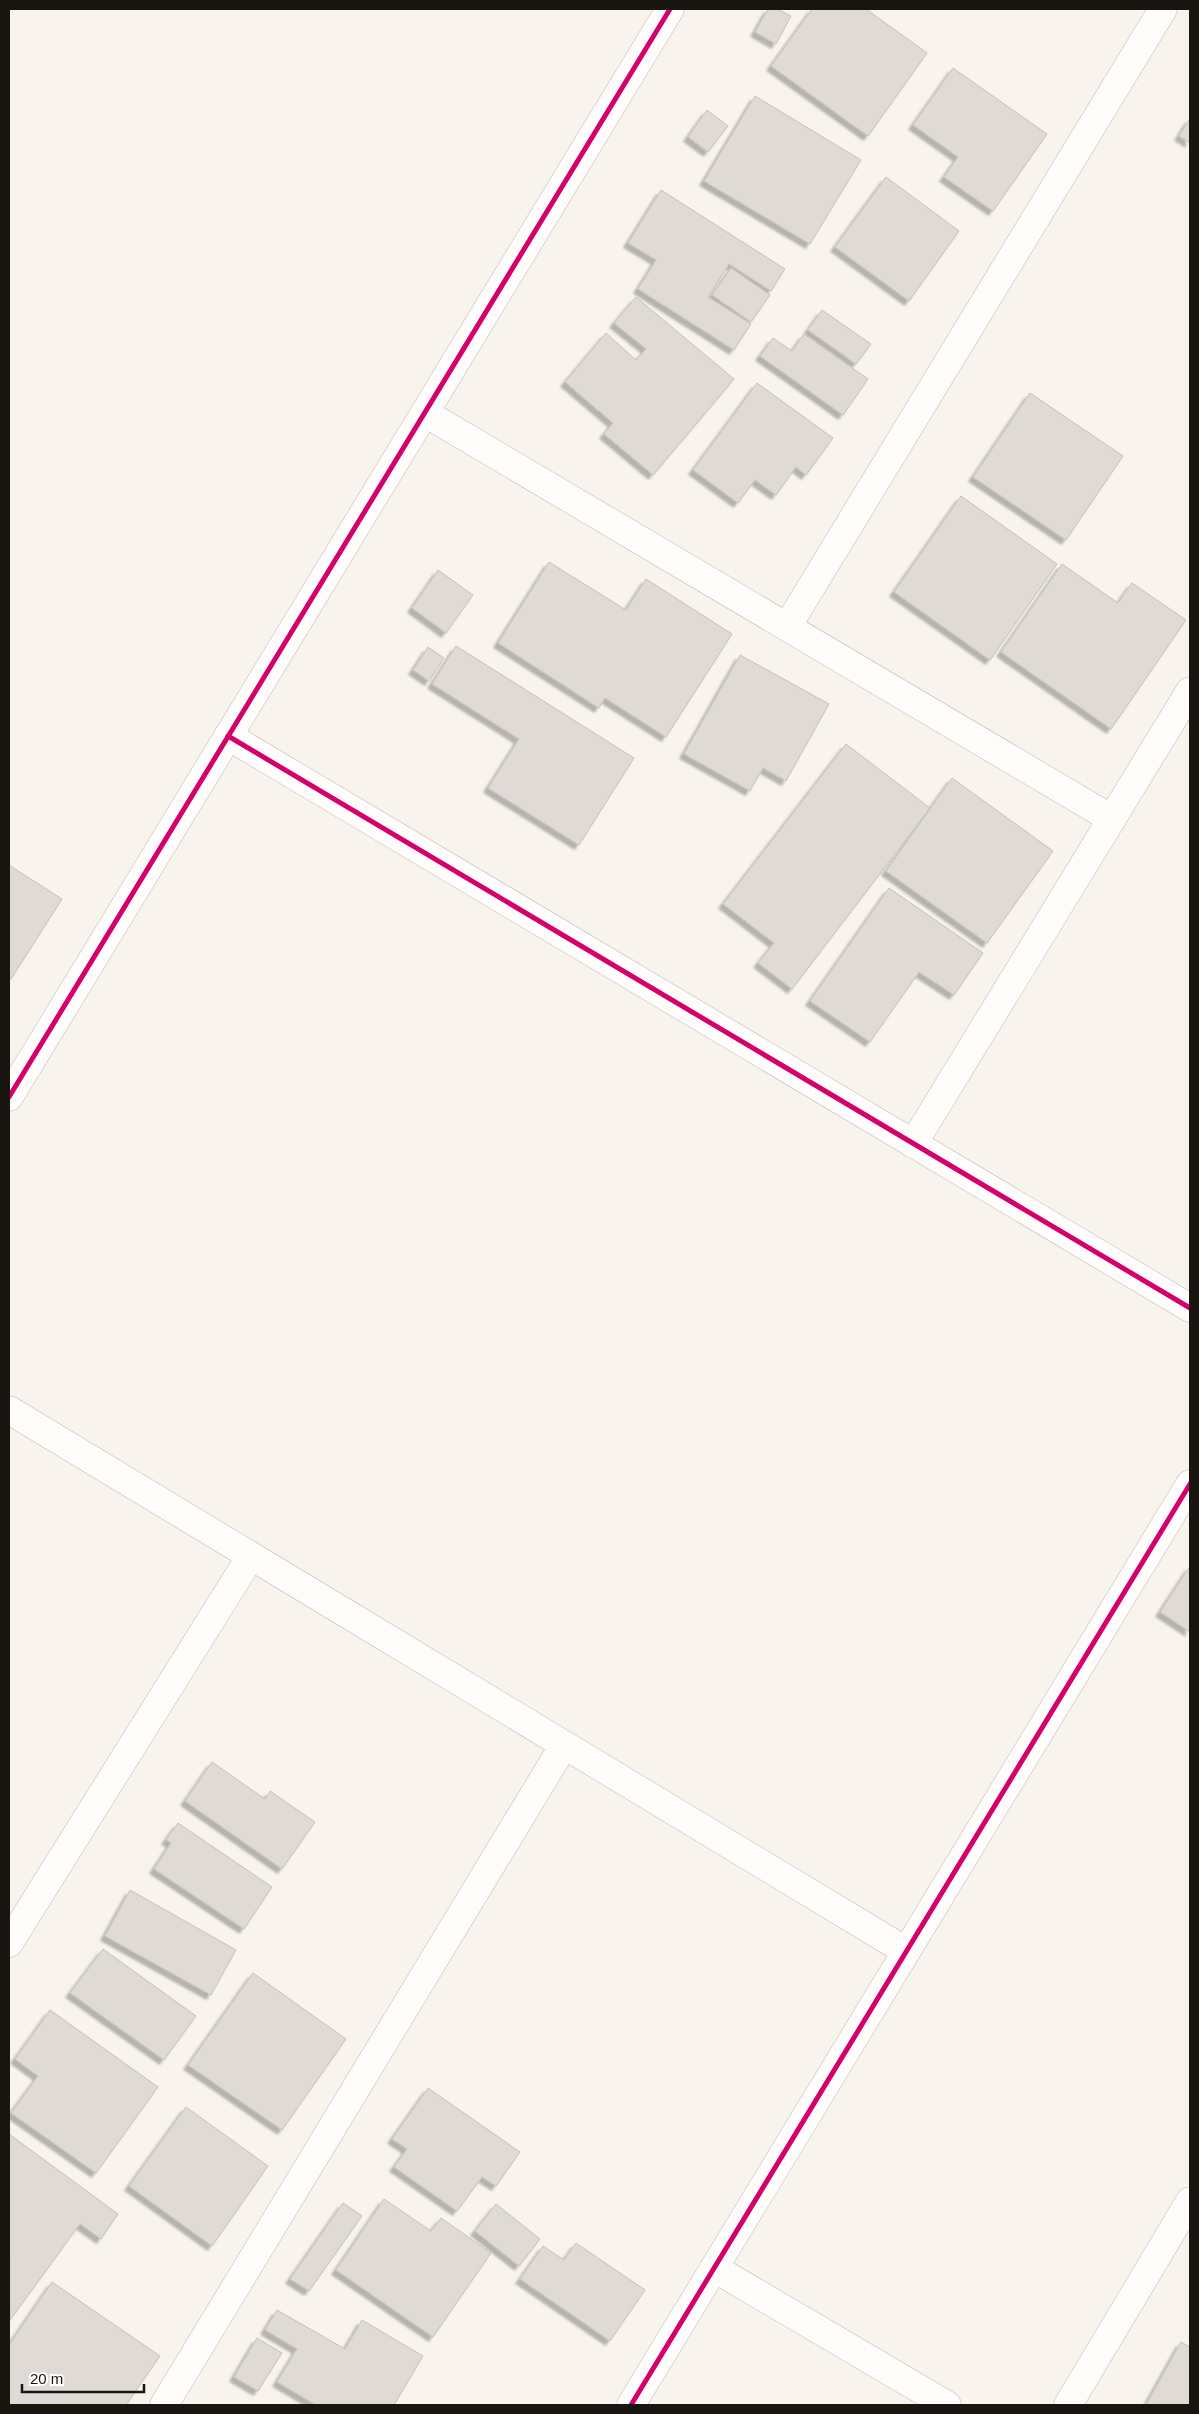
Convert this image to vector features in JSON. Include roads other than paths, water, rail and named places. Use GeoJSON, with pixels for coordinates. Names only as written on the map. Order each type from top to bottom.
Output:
{"type":"FeatureCollection","features":[{"type":"Feature","properties":{"kind":"street"},"geometry":{"type":"LineString","coordinates":[[9,1097],[670,9]]}},
{"type":"Feature","properties":{"kind":"street"},"geometry":{"type":"LineString","coordinates":[[787,627],[1164,9]]}},
{"type":"Feature","properties":{"kind":"street"},"geometry":{"type":"LineString","coordinates":[[425,413],[1112,819]]}},
{"type":"Feature","properties":{"kind":"street"},"geometry":{"type":"LineString","coordinates":[[913,1144],[1190,691]]}},
{"type":"Feature","properties":{"kind":"street"},"geometry":{"type":"LineString","coordinates":[[228,736],[1190,1308]]}},
{"type":"Feature","properties":{"kind":"street"},"geometry":{"type":"LineString","coordinates":[[9,1410],[906,1952]]}},
{"type":"Feature","properties":{"kind":"street"},"geometry":{"type":"LineString","coordinates":[[631,2405],[1190,1484]]}},
{"type":"Feature","properties":{"kind":"street"},"geometry":{"type":"LineString","coordinates":[[9,1944],[251,1556]]}},
{"type":"Feature","properties":{"kind":"street"},"geometry":{"type":"LineString","coordinates":[[164,2405],[564,1745]]}},
{"type":"Feature","properties":{"kind":"street"},"geometry":{"type":"LineString","coordinates":[[1068,2405],[1190,2201]]}},
{"type":"Feature","properties":{"kind":"street"},"geometry":{"type":"LineString","coordinates":[[714,2268],[947,2405]]}}]}
